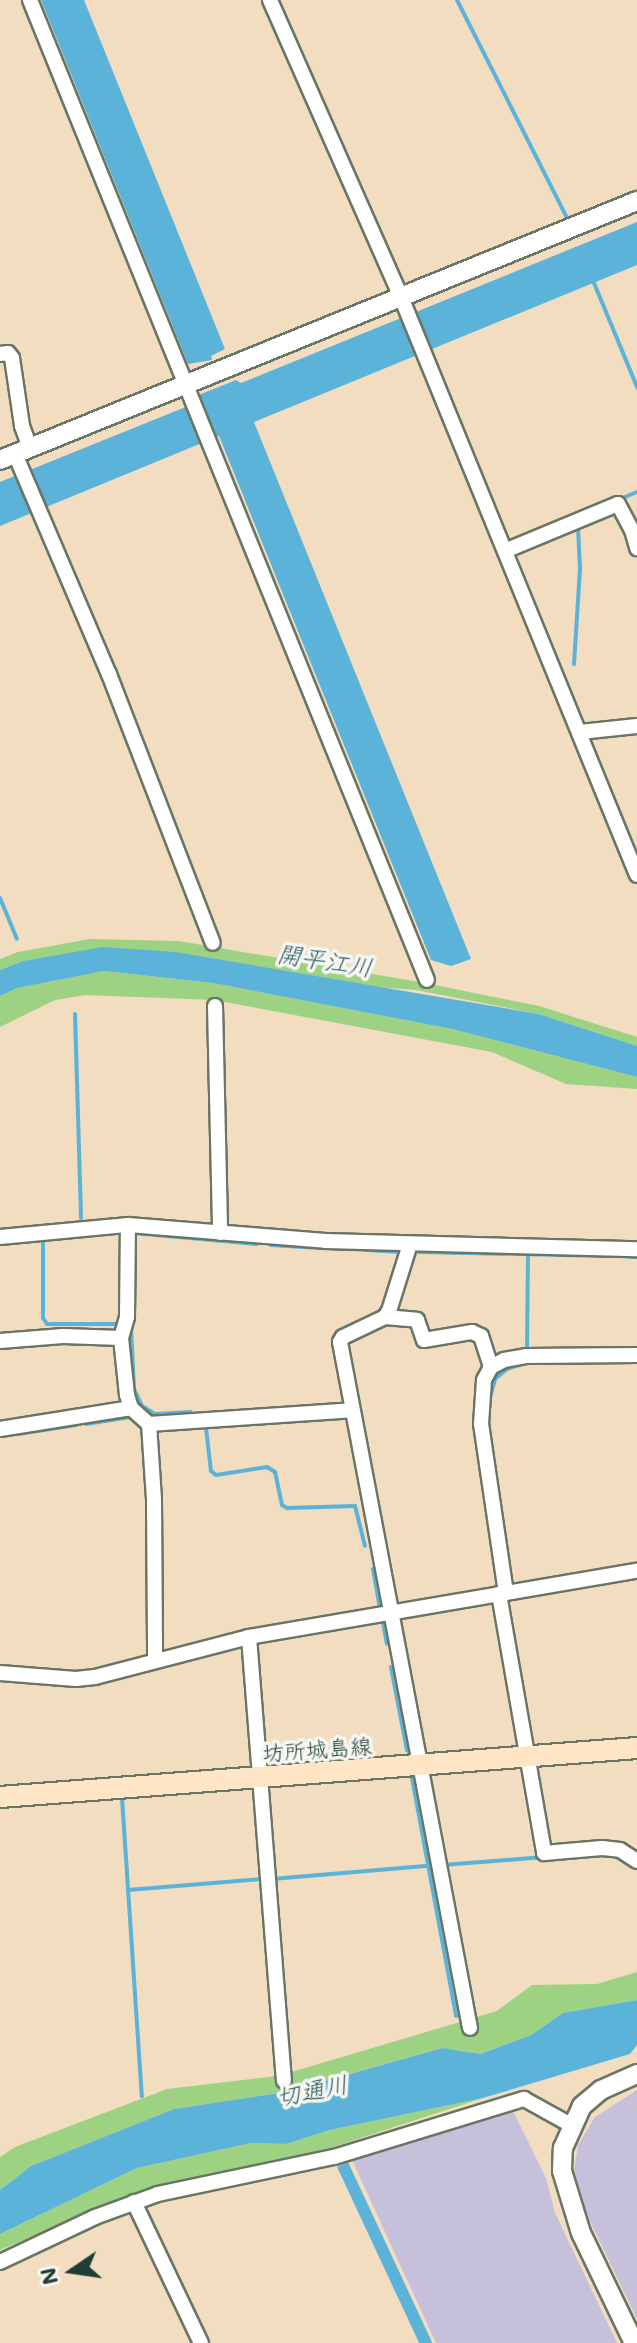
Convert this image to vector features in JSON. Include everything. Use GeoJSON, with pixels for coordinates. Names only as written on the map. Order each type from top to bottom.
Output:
{"type":"FeatureCollection","features":[{"type":"Feature","properties":{"kind":"main road","name":"坊所城島線"},"geometry":{"type":"LineString","coordinates":[[0,1797],[637,1748]]}},
{"type":"Feature","properties":{"kind":"street"},"geometry":{"type":"LineString","coordinates":[[30,0],[427,980]]}},
{"type":"Feature","properties":{"kind":"street"},"geometry":{"type":"LineString","coordinates":[[270,0],[426,355],[637,875]]}},
{"type":"Feature","properties":{"kind":"street"},"geometry":{"type":"LineString","coordinates":[[16,458],[189,393],[404,304],[637,201]]}},
{"type":"Feature","properties":{"kind":"street"},"geometry":{"type":"LineString","coordinates":[[0,354],[8,353],[12,358],[22,426],[16,458],[109,674],[213,943]]}},
{"type":"Feature","properties":{"kind":"street"},"geometry":{"type":"LineString","coordinates":[[507,550],[618,504],[637,548]]}},
{"type":"Feature","properties":{"kind":"street"},"geometry":{"type":"LineString","coordinates":[[580,732],[637,726]]}},
{"type":"Feature","properties":{"kind":"street"},"geometry":{"type":"LineString","coordinates":[[215,1006],[220,1233]]}},
{"type":"Feature","properties":{"kind":"street"},"geometry":{"type":"LineString","coordinates":[[128,1225],[127,1317],[121,1338],[123,1371],[131,1408],[149,1424],[154,1500],[155,1660]]}},
{"type":"Feature","properties":{"kind":"street"},"geometry":{"type":"LineString","coordinates":[[0,1237],[128,1225],[410,1244],[637,1249]]}},
{"type":"Feature","properties":{"kind":"street"},"geometry":{"type":"LineString","coordinates":[[385,1317],[410,1244]]}},
{"type":"Feature","properties":{"kind":"street"},"geometry":{"type":"LineString","coordinates":[[470,2028],[340,1342],[362,1325],[385,1317],[417,1320],[424,1340],[472,1332],[481,1336],[491,1367]]}},
{"type":"Feature","properties":{"kind":"street"},"geometry":{"type":"LineString","coordinates":[[0,1341],[63,1336],[121,1338]]}},
{"type":"Feature","properties":{"kind":"street"},"geometry":{"type":"LineString","coordinates":[[637,1355],[526,1356],[504,1360],[491,1367],[484,1380],[481,1424],[502,1594],[544,1853],[602,1848],[620,1850],[637,1861]]}},
{"type":"Feature","properties":{"kind":"street"},"geometry":{"type":"LineString","coordinates":[[0,1429],[131,1408]]}},
{"type":"Feature","properties":{"kind":"street"},"geometry":{"type":"LineString","coordinates":[[149,1424],[352,1410]]}},
{"type":"Feature","properties":{"kind":"street"},"geometry":{"type":"LineString","coordinates":[[0,1673],[76,1679],[114,1673],[249,1637],[637,1571]]}},
{"type":"Feature","properties":{"kind":"street"},"geometry":{"type":"LineString","coordinates":[[249,1637],[284,2081]]}},
{"type":"Feature","properties":{"kind":"street"},"geometry":{"type":"LineString","coordinates":[[634,2343],[581,2233],[562,2171],[563,2148],[582,2106],[601,2090],[637,2074]]}},
{"type":"Feature","properties":{"kind":"street"},"geometry":{"type":"LineString","coordinates":[[0,2262],[158,2194],[334,2157],[524,2099],[571,2125]]}},
{"type":"Feature","properties":{"kind":"street"},"geometry":{"type":"LineString","coordinates":[[134,2202],[201,2343]]}},
{"type":"Feature","properties":{"kind":"shaded area"},"geometry":{"type":"Polygon","coordinates":[[[637,2090],[637,2319],[588,2217],[574,2172],[578,2145],[595,2117],[637,2090]]]}},
{"type":"Feature","properties":{"kind":"shaded area"},"geometry":{"type":"Polygon","coordinates":[[[512,2109],[546,2178],[555,2213],[617,2343],[436,2343],[352,2160],[512,2109]]]}},
{"type":"Feature","properties":{"kind":"green space"},"geometry":{"type":"Polygon","coordinates":[[[90,939],[179,941],[425,983],[539,1006],[637,1037],[637,1046],[539,1014],[416,990],[23,961],[0,970],[0,959],[18,952],[90,939]]]}},
{"type":"Feature","properties":{"kind":"green space"},"geometry":{"type":"Polygon","coordinates":[[[104,971],[213,983],[452,1029],[637,1077],[637,1089],[566,1084],[492,1052],[214,1000],[85,995],[55,1000],[0,1027],[0,996],[16,988],[104,971]]]}},
{"type":"Feature","properties":{"kind":"green space"},"geometry":{"type":"Polygon","coordinates":[[[637,1972],[637,2000],[563,2013],[531,2035],[479,2054],[441,2048],[286,2092],[174,2109],[31,2166],[0,2190],[0,2157],[15,2147],[167,2089],[278,2076],[497,2011],[532,1985],[597,1984],[637,1972]]]}},
{"type":"Feature","properties":{"kind":"green space"},"geometry":{"type":"Polygon","coordinates":[[[483,2098],[330,2148],[140,2191],[0,2250],[0,2234],[137,2168],[251,2143],[286,2144],[330,2130],[483,2098]]]}},
{"type":"Feature","properties":{"kind":"water"},"geometry":{"type":"Polygon","coordinates":[[[41,0],[84,0],[225,349],[211,356],[212,360],[188,364],[41,0]]]}},
{"type":"Feature","properties":{"kind":"water"},"geometry":{"type":"Polygon","coordinates":[[[637,222],[637,265],[254,422],[471,959],[451,966],[431,960],[219,436],[0,526],[0,482],[198,402],[196,396],[236,380],[241,383],[637,222]]]}},
{"type":"Feature","properties":{"kind":"water"},"geometry":{"type":"Polygon","coordinates":[[[103,947],[175,952],[539,1014],[637,1046],[637,1077],[452,1029],[213,983],[104,971],[17,988],[0,996],[0,970],[23,961],[103,947]]]}},
{"type":"Feature","properties":{"kind":"water","name":"切通川"},"geometry":{"type":"Polygon","coordinates":[[[637,2000],[637,2045],[630,2054],[483,2098],[330,2130],[286,2144],[251,2143],[137,2168],[0,2234],[0,2190],[31,2166],[174,2109],[286,2092],[442,2048],[480,2054],[531,2035],[563,2013],[637,2000]]]}},
{"type":"Feature","properties":{"kind":"water"},"geometry":{"type":"Polygon","coordinates":[[[348,2162],[432,2343],[419,2343],[337,2167],[348,2162]]]}},
{"type":"Feature","properties":{"kind":"waterway"},"geometry":{"type":"LineString","coordinates":[[457,0],[567,218]]}},
{"type":"Feature","properties":{"kind":"waterway"},"geometry":{"type":"LineString","coordinates":[[594,283],[637,387]]}},
{"type":"Feature","properties":{"kind":"waterway"},"geometry":{"type":"LineString","coordinates":[[618,500],[637,492]]}},
{"type":"Feature","properties":{"kind":"waterway"},"geometry":{"type":"LineString","coordinates":[[574,664],[580,569],[578,527]]}},
{"type":"Feature","properties":{"kind":"waterway"},"geometry":{"type":"LineString","coordinates":[[0,898],[17,939]]}},
{"type":"Feature","properties":{"kind":"waterway"},"geometry":{"type":"LineString","coordinates":[[75,1014],[81,1218]]}},
{"type":"Feature","properties":{"kind":"waterway"},"geometry":{"type":"LineString","coordinates":[[134,1233],[257,1244]]}},
{"type":"Feature","properties":{"kind":"waterway"},"geometry":{"type":"LineString","coordinates":[[43,1238],[43,1318],[47,1324],[119,1324]]}},
{"type":"Feature","properties":{"kind":"waterway"},"geometry":{"type":"LineString","coordinates":[[271,1245],[320,1248]]}},
{"type":"Feature","properties":{"kind":"waterway"},"geometry":{"type":"LineString","coordinates":[[333,1248],[401,1252]]}},
{"type":"Feature","properties":{"kind":"waterway"},"geometry":{"type":"LineString","coordinates":[[419,1252],[605,1256]]}},
{"type":"Feature","properties":{"kind":"waterway"},"geometry":{"type":"LineString","coordinates":[[527,1349],[528,1255]]}},
{"type":"Feature","properties":{"kind":"waterway"},"geometry":{"type":"LineString","coordinates":[[618,1256],[637,1257]]}},
{"type":"Feature","properties":{"kind":"waterway"},"geometry":{"type":"LineString","coordinates":[[131,1329],[134,1389],[142,1406],[155,1414],[191,1412]]}},
{"type":"Feature","properties":{"kind":"waterway"},"geometry":{"type":"LineString","coordinates":[[490,1398],[495,1379],[507,1369],[525,1363]]}},
{"type":"Feature","properties":{"kind":"waterway"},"geometry":{"type":"LineString","coordinates":[[86,1424],[130,1417]]}},
{"type":"Feature","properties":{"kind":"waterway"},"geometry":{"type":"LineString","coordinates":[[18,1434],[76,1425]]}},
{"type":"Feature","properties":{"kind":"waterway"},"geometry":{"type":"LineString","coordinates":[[206,1428],[211,1471],[216,1475],[267,1467],[275,1472],[282,1505],[287,1508],[355,1506],[365,1546]]}},
{"type":"Feature","properties":{"kind":"waterway"},"geometry":{"type":"LineString","coordinates":[[0,1436],[8,1435]]}},
{"type":"Feature","properties":{"kind":"waterway"},"geometry":{"type":"LineString","coordinates":[[373,1569],[380,1608]]}},
{"type":"Feature","properties":{"kind":"waterway"},"geometry":{"type":"LineString","coordinates":[[383,1622],[387,1644]]}},
{"type":"Feature","properties":{"kind":"waterway"},"geometry":{"type":"LineString","coordinates":[[391,1667],[407,1750]]}},
{"type":"Feature","properties":{"kind":"waterway"},"geometry":{"type":"LineString","coordinates":[[412,1778],[456,2016]]}},
{"type":"Feature","properties":{"kind":"waterway"},"geometry":{"type":"LineString","coordinates":[[122,1798],[142,2096]]}},
{"type":"Feature","properties":{"kind":"waterway"},"geometry":{"type":"LineString","coordinates":[[443,1865],[544,1857]]}},
{"type":"Feature","properties":{"kind":"waterway"},"geometry":{"type":"LineString","coordinates":[[272,1879],[428,1866]]}},
{"type":"Feature","properties":{"kind":"waterway"},"geometry":{"type":"LineString","coordinates":[[128,1890],[262,1879]]}},
{"type":"Feature","properties":{"kind":"water label","name":"開平江川"},"geometry":{"type":"Point","coordinates":[325,960]}}]}
